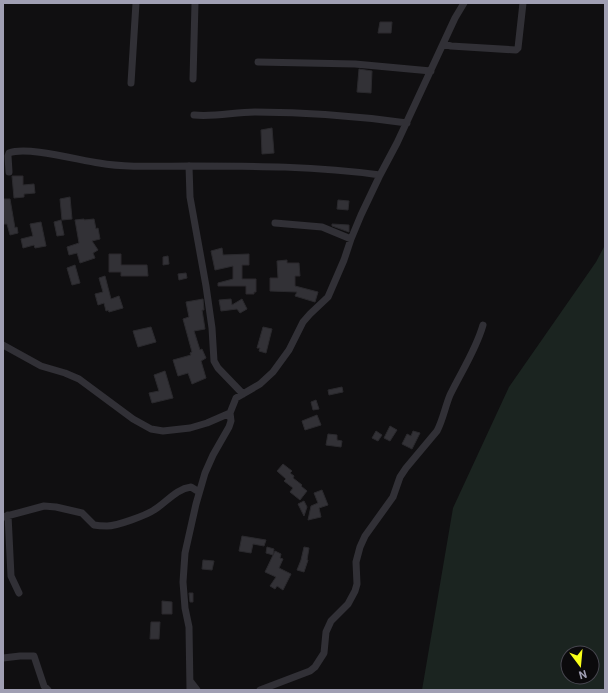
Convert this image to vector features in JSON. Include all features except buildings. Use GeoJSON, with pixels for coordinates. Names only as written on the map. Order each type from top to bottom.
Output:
{"type":"FeatureCollection","features":[{"type":"Feature","properties":{"kind":"street"},"geometry":{"type":"LineString","coordinates":[[131,83],[136,3]]}},
{"type":"Feature","properties":{"kind":"street"},"geometry":{"type":"LineString","coordinates":[[193,79],[195,3]]}},
{"type":"Feature","properties":{"kind":"street"},"geometry":{"type":"LineString","coordinates":[[190,690],[189,627],[185,608],[183,582],[185,553],[199,492],[205,473],[213,455],[229,427],[231,420],[230,413],[236,398],[260,384],[273,372],[289,350],[303,322],[326,300],[344,260],[351,239],[380,175],[407,123],[455,18],[464,3]]}},
{"type":"Feature","properties":{"kind":"street"},"geometry":{"type":"LineString","coordinates":[[443,44],[451,46],[516,50],[518,48],[523,3]]}},
{"type":"Feature","properties":{"kind":"street"},"geometry":{"type":"LineString","coordinates":[[258,62],[355,64],[431,71]]}},
{"type":"Feature","properties":{"kind":"street"},"geometry":{"type":"LineString","coordinates":[[194,115],[218,116],[254,112],[350,116],[407,123]]}},
{"type":"Feature","properties":{"kind":"street"},"geometry":{"type":"LineString","coordinates":[[9,172],[8,156],[9,153],[16,150],[31,151],[101,163],[141,166],[283,166],[352,171],[380,175]]}},
{"type":"Feature","properties":{"kind":"street"},"geometry":{"type":"LineString","coordinates":[[190,166],[190,197],[207,293],[212,328],[214,361],[218,368],[243,394]]}},
{"type":"Feature","properties":{"kind":"street"},"geometry":{"type":"LineString","coordinates":[[275,223],[322,227],[351,239]]}},
{"type":"Feature","properties":{"kind":"street"},"geometry":{"type":"LineString","coordinates":[[260,690],[310,671],[315,668],[320,661],[325,647],[327,628],[331,621],[348,604],[356,591],[356,562],[364,536],[393,498],[400,477],[406,468],[441,424],[446,404],[473,353],[483,325]]}},
{"type":"Feature","properties":{"kind":"street"},"geometry":{"type":"LineString","coordinates":[[3,345],[41,366],[66,373],[79,379],[133,419],[151,430],[163,431],[190,428],[230,413]]}},
{"type":"Feature","properties":{"kind":"street"},"geometry":{"type":"LineString","coordinates":[[18,593],[12,576],[5,516],[44,506],[56,507],[82,513],[94,526],[108,526],[130,520],[153,511],[179,490],[191,487],[199,492]]}},
{"type":"Feature","properties":{"kind":"street"},"geometry":{"type":"LineString","coordinates":[[3,658],[34,656],[44,686],[48,690]]}},
{"type":"Feature","properties":{"kind":"street"},"geometry":{"type":"LineString","coordinates":[[190,681],[198,690]]}},
{"type":"Feature","properties":{"kind":"shaded area"},"geometry":{"type":"Polygon","coordinates":[[[605,245],[605,690],[422,690],[453,508],[509,387],[596,262],[605,245]]]}}]}
